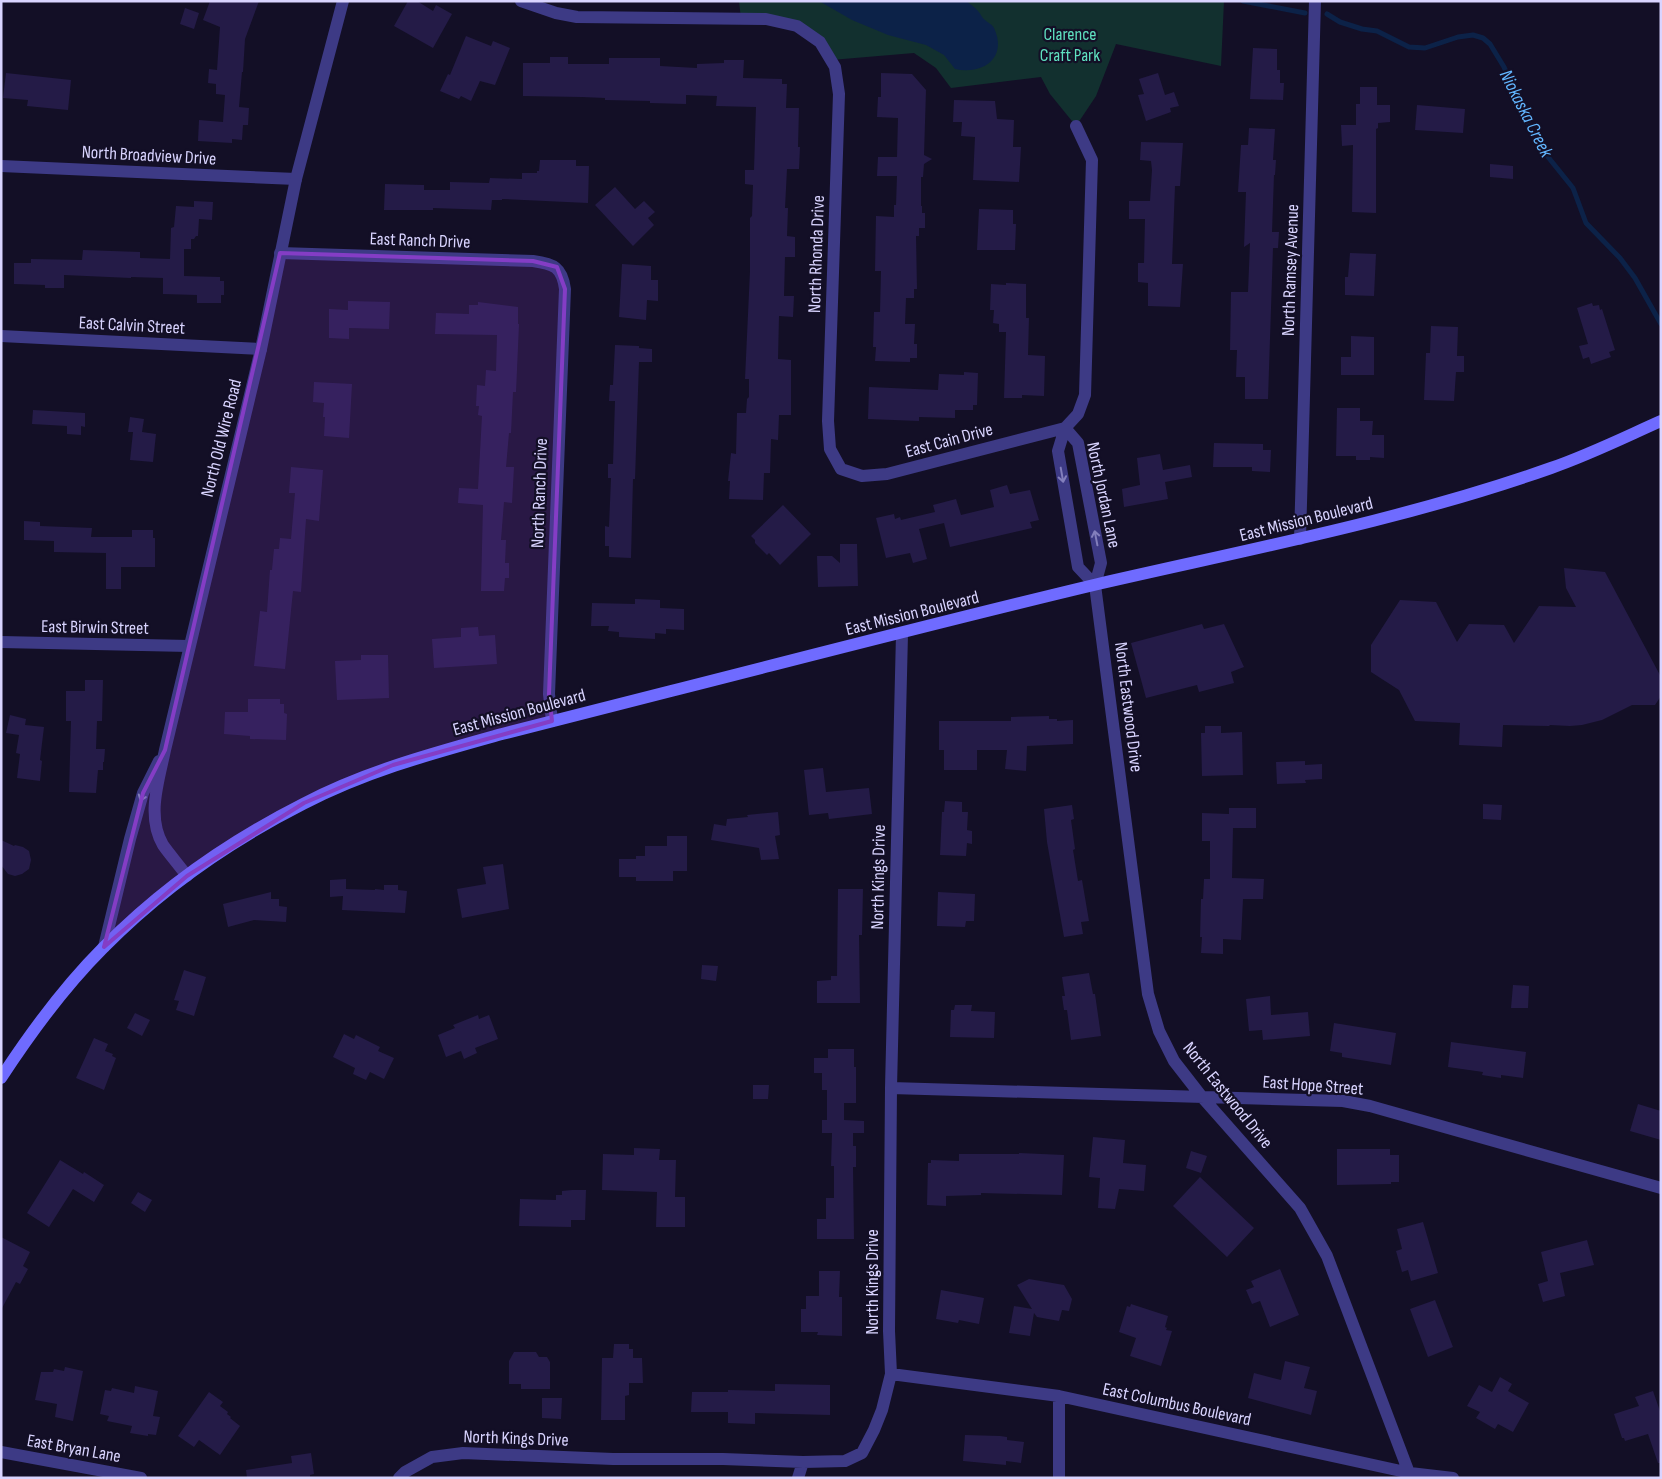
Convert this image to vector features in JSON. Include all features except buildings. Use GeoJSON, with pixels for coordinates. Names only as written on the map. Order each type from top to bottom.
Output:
{"type":"FeatureCollection","features":[{"type":"Feature","properties":{"kind":"main road","name":"East Mission Boulevard"},"geometry":{"type":"LineString","coordinates":[[1,1078],[71,983],[104,947],[144,910],[186,876],[259,828],[304,803],[393,765],[552,721],[1095,585],[1300,539],[1435,505],[1522,478],[1587,455],[1661,421]]}},
{"type":"Feature","properties":{"kind":"street","name":"North Old Wire Road"},"geometry":{"type":"LineString","coordinates":[[186,876],[163,844],[155,826],[154,811],[165,750],[188,646],[261,349],[296,179],[343,1]]}},
{"type":"Feature","properties":{"kind":"street","name":"North Rhonda Drive"},"geometry":{"type":"LineString","coordinates":[[521,1],[556,13],[577,17],[766,19],[797,26],[820,42],[835,68],[839,94],[828,421],[830,450],[841,469]]}},
{"type":"Feature","properties":{"kind":"street","name":"North Ramsey Avenue"},"geometry":{"type":"LineString","coordinates":[[1300,539],[1315,1]]}},
{"type":"Feature","properties":{"kind":"street","name":"North Jordan Lane"},"geometry":{"type":"LineString","coordinates":[[1076,126],[1092,160],[1085,395],[1078,414],[1065,428],[1058,451],[1078,567],[1095,585]]}},
{"type":"Feature","properties":{"kind":"street","name":"North Broadview Drive"},"geometry":{"type":"LineString","coordinates":[[1,166],[296,179]]}},
{"type":"Feature","properties":{"kind":"street","name":"East Ranch Drive"},"geometry":{"type":"LineString","coordinates":[[280,253],[533,261],[546,263],[556,268]]}},
{"type":"Feature","properties":{"kind":"street","name":"North Ranch Drive"},"geometry":{"type":"LineString","coordinates":[[552,721],[549,694],[565,289],[563,278],[556,268]]}},
{"type":"Feature","properties":{"kind":"street","name":"East Calvin Street"},"geometry":{"type":"LineString","coordinates":[[1,336],[261,349]]}},
{"type":"Feature","properties":{"kind":"street","name":"East Cain Drive"},"geometry":{"type":"LineString","coordinates":[[841,469],[862,476],[887,474],[1065,428]]}},
{"type":"Feature","properties":{"kind":"street","name":"North Jordan Lane"},"geometry":{"type":"LineString","coordinates":[[1065,428],[1078,443],[1101,563],[1095,585]]}},
{"type":"Feature","properties":{"kind":"street","name":"North Eastwood Drive"},"geometry":{"type":"LineString","coordinates":[[1095,585],[1148,994],[1159,1031],[1174,1061],[1202,1097],[1300,1208],[1326,1256],[1410,1476]]}},
{"type":"Feature","properties":{"kind":"street","name":"North Kings Drive"},"geometry":{"type":"LineString","coordinates":[[399,1478],[405,1472],[432,1457],[463,1453],[613,1459],[724,1459],[803,1462],[845,1461],[862,1453],[879,1416],[892,1374],[889,1331],[891,1088],[902,634]]}},
{"type":"Feature","properties":{"kind":"street","name":"East Birwin Street"},"geometry":{"type":"LineString","coordinates":[[1,642],[188,646]]}},
{"type":"Feature","properties":{"kind":"street"},"geometry":{"type":"LineString","coordinates":[[104,947],[143,793],[165,750]]}},
{"type":"Feature","properties":{"kind":"street","name":"East Hope Street"},"geometry":{"type":"LineString","coordinates":[[891,1088],[1343,1101],[1370,1106],[1661,1188]]}},
{"type":"Feature","properties":{"kind":"street","name":"East Columbus Boulevard"},"geometry":{"type":"LineString","coordinates":[[892,1374],[1059,1396],[1410,1476],[1453,1478]]}},
{"type":"Feature","properties":{"kind":"street"},"geometry":{"type":"LineString","coordinates":[[1059,1396],[1060,1478]]}},
{"type":"Feature","properties":{"kind":"street","name":"East Bryan Lane"},"geometry":{"type":"LineString","coordinates":[[1,1452],[141,1478]]}},
{"type":"Feature","properties":{"kind":"street"},"geometry":{"type":"LineString","coordinates":[[798,1478],[803,1462]]}},
{"type":"Feature","properties":{"kind":"highlighted area"},"geometry":{"type":"Polygon","coordinates":[[[280,253],[533,261],[557,267],[565,289],[549,694],[552,721],[393,765],[304,803],[187,876],[104,947],[143,793],[165,750],[280,253]]]}},
{"type":"Feature","properties":{"kind":"green space","name":"Clarence Craft Park"},"geometry":{"type":"Polygon","coordinates":[[[739,1],[1224,1],[1221,66],[1116,44],[1096,96],[1076,126],[1050,94],[1041,77],[951,88],[936,68],[914,53],[831,60],[797,26],[741,19],[739,1]]]}},
{"type":"Feature","properties":{"kind":"water"},"geometry":{"type":"Polygon","coordinates":[[[819,1],[966,1],[993,27],[998,48],[995,56],[983,67],[965,70],[955,69],[944,55],[926,45],[888,35],[852,20],[819,1]]]}},
{"type":"Feature","properties":{"kind":"waterway","name":"Niokaska Creek"},"geometry":{"type":"LineString","coordinates":[[1243,1],[1305,13]]}},
{"type":"Feature","properties":{"kind":"waterway","name":"Niokaska Creek"},"geometry":{"type":"LineString","coordinates":[[1327,14],[1340,22],[1362,29],[1377,31],[1409,47],[1425,48],[1458,37],[1473,35],[1483,38],[1490,44],[1504,67],[1540,147],[1573,188],[1586,223],[1620,258],[1635,278],[1661,324]]}}]}
